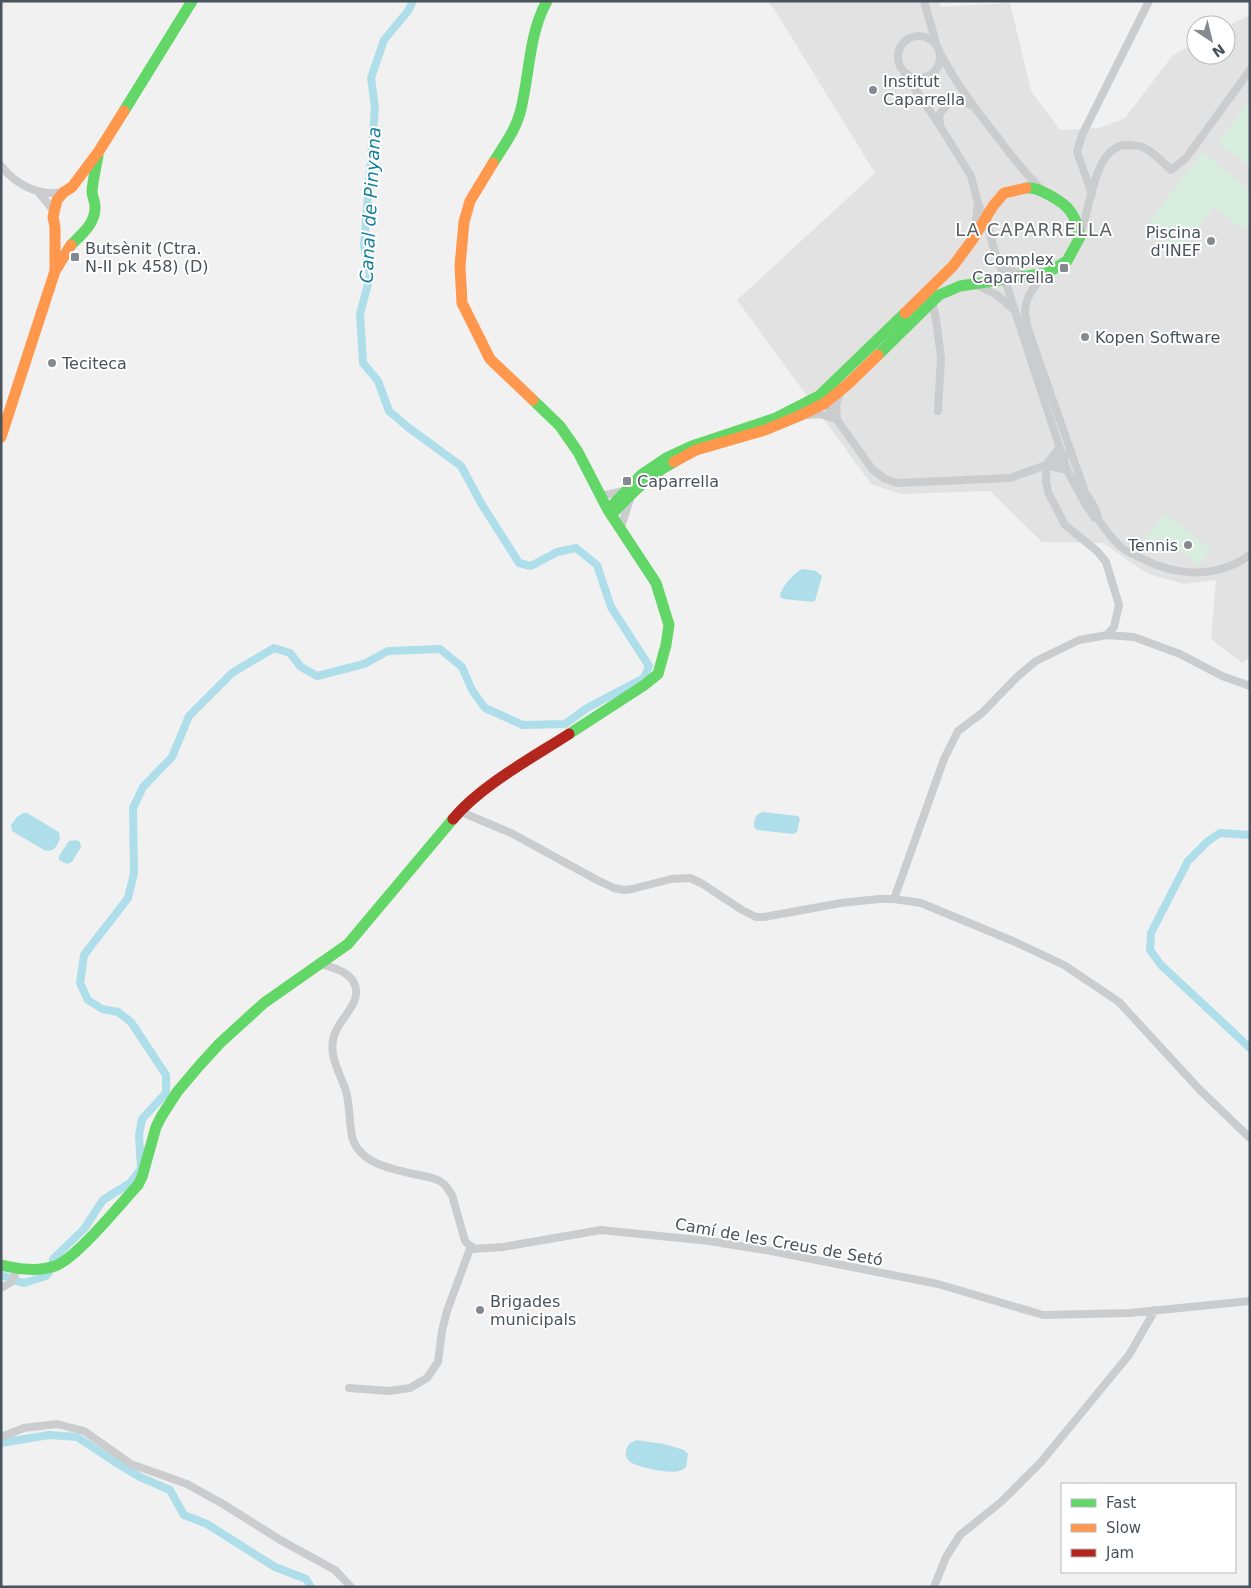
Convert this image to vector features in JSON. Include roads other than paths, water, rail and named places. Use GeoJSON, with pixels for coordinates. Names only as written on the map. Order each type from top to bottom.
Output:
{"type":"FeatureCollection","features":[{"type":"Feature","properties":{"kind":"street"},"geometry":{"type":"LineString","coordinates":[[55,271],[54,212],[58,200],[99,151],[192,1]]}},
{"type":"Feature","properties":{"kind":"street"},"geometry":{"type":"LineString","coordinates":[[1,1265],[30,1270],[55,1266],[70,1257],[138,1185],[156,1127],[165,1109],[177,1092],[220,1043],[281,990],[341,950],[355,936],[459,811],[489,786],[643,686],[658,674],[669,625],[656,583],[620,530],[594,486],[578,452],[560,426],[490,360],[462,303],[460,266],[464,222],[470,201],[513,131],[520,112],[531,48],[539,15],[547,1]]}},
{"type":"Feature","properties":{"kind":"street"},"geometry":{"type":"LineString","coordinates":[[924,1],[940,53],[955,81],[973,106],[1027,175],[1045,192],[1070,210],[1087,214]]}},
{"type":"Feature","properties":{"kind":"street"},"geometry":{"type":"LineString","coordinates":[[1092,194],[1077,152],[1087,123],[1149,1]]}},
{"type":"Feature","properties":{"kind":"street"},"geometry":{"type":"LineString","coordinates":[[936,43],[923,36],[909,38],[903,42],[897,55],[900,69],[940,126],[971,176],[978,203],[987,219],[1004,278],[1067,470],[1086,505],[1095,518],[1098,519]]}},
{"type":"Feature","properties":{"kind":"street"},"geometry":{"type":"LineString","coordinates":[[905,74],[917,79],[930,76],[939,66],[940,53]]}},
{"type":"Feature","properties":{"kind":"street"},"geometry":{"type":"LineString","coordinates":[[1085,493],[1028,328],[1025,312],[1028,296],[1047,273],[1066,261],[1076,246],[1101,164],[1110,153],[1121,146],[1134,144],[1147,149],[1172,170],[1186,158],[1250,70]]}},
{"type":"Feature","properties":{"kind":"street"},"geometry":{"type":"LineString","coordinates":[[940,126],[940,115],[948,103],[962,100],[973,106]]}},
{"type":"Feature","properties":{"kind":"street"},"geometry":{"type":"LineString","coordinates":[[92,196],[99,151]]}},
{"type":"Feature","properties":{"kind":"street"},"geometry":{"type":"LineString","coordinates":[[1,166],[7,173],[37,192],[54,212]]}},
{"type":"Feature","properties":{"kind":"street"},"geometry":{"type":"LineString","coordinates":[[1,437],[55,271],[69,248],[88,228],[94,218],[95,206],[92,196],[83,187],[77,186],[47,194],[37,192]]}},
{"type":"Feature","properties":{"kind":"street"},"geometry":{"type":"LineString","coordinates":[[609,512],[628,493],[664,467],[696,450],[764,430],[800,416],[825,403],[839,385],[953,266],[1004,194],[1016,189],[1030,188],[1045,192]]}},
{"type":"Feature","properties":{"kind":"street"},"geometry":{"type":"LineString","coordinates":[[973,239],[978,203]]}},
{"type":"Feature","properties":{"kind":"street"},"geometry":{"type":"LineString","coordinates":[[1070,210],[1077,224],[1080,237]]}},
{"type":"Feature","properties":{"kind":"street"},"geometry":{"type":"LineString","coordinates":[[55,226],[66,237],[81,235]]}},
{"type":"Feature","properties":{"kind":"street"},"geometry":{"type":"LineString","coordinates":[[998,259],[1013,271],[1025,276]]}},
{"type":"Feature","properties":{"kind":"street"},"geometry":{"type":"LineString","coordinates":[[620,530],[632,482],[652,466],[669,456],[710,439],[795,411],[839,385],[932,302],[949,290],[973,283],[1047,273]]}},
{"type":"Feature","properties":{"kind":"street"},"geometry":{"type":"LineString","coordinates":[[973,283],[996,295],[1015,312]]}},
{"type":"Feature","properties":{"kind":"street"},"geometry":{"type":"LineString","coordinates":[[932,302],[941,358],[938,411]]}},
{"type":"Feature","properties":{"kind":"street"},"geometry":{"type":"LineString","coordinates":[[838,420],[836,404],[839,385]]}},
{"type":"Feature","properties":{"kind":"street"},"geometry":{"type":"LineString","coordinates":[[825,403],[872,469],[885,479],[898,483],[1010,478],[1063,459],[1070,452]]}},
{"type":"Feature","properties":{"kind":"street"},"geometry":{"type":"LineString","coordinates":[[804,405],[825,403]]}},
{"type":"Feature","properties":{"kind":"street"},"geometry":{"type":"LineString","coordinates":[[800,416],[820,414],[838,420]]}},
{"type":"Feature","properties":{"kind":"street"},"geometry":{"type":"LineString","coordinates":[[1060,448],[1046,465],[1048,492],[1068,528],[1097,551],[1106,562],[1119,605],[1114,627],[1107,635]]}},
{"type":"Feature","properties":{"kind":"street"},"geometry":{"type":"LineString","coordinates":[[1063,459],[1069,462],[1077,481],[1110,537],[1122,548],[1159,567],[1186,573],[1213,571],[1234,564],[1250,555]]}},
{"type":"Feature","properties":{"kind":"street"},"geometry":{"type":"LineString","coordinates":[[1046,465],[1067,470]]}},
{"type":"Feature","properties":{"kind":"street"},"geometry":{"type":"LineString","coordinates":[[601,496],[628,493]]}},
{"type":"Feature","properties":{"kind":"street"},"geometry":{"type":"LineString","coordinates":[[894,899],[944,759],[958,731],[982,713],[1016,677],[1036,661],[1078,640],[1107,635],[1134,637],[1180,654],[1222,676],[1250,686]]}},
{"type":"Feature","properties":{"kind":"street"},"geometry":{"type":"LineString","coordinates":[[459,811],[513,834],[614,888],[632,889],[671,879],[690,878],[701,883],[742,910],[764,917],[841,903],[894,899],[921,903],[1014,941],[1064,965],[1119,1002],[1199,1089],[1250,1138]]}},
{"type":"Feature","properties":{"kind":"street"},"geometry":{"type":"LineString","coordinates":[[321,964],[346,974],[353,981],[357,993],[334,1034],[332,1050],[349,1104],[350,1123],[355,1145],[363,1156],[376,1163],[432,1178],[445,1185],[452,1195],[465,1241],[471,1246],[446,1312],[438,1362],[427,1378],[410,1388],[389,1391],[349,1388]]}},
{"type":"Feature","properties":{"kind":"street","name":"Camí de les Creus de Setó"},"geometry":{"type":"LineString","coordinates":[[471,1246],[473,1249],[503,1247],[602,1230],[709,1241],[938,1284],[1044,1315],[1130,1313],[1250,1301]]}},
{"type":"Feature","properties":{"kind":"street"},"geometry":{"type":"LineString","coordinates":[[1,1288],[10,1283],[18,1269]]}},
{"type":"Feature","properties":{"kind":"street"},"geometry":{"type":"LineString","coordinates":[[934,1587],[946,1557],[960,1535],[1001,1502],[1041,1462],[1129,1355],[1155,1310]]}},
{"type":"Feature","properties":{"kind":"street"},"geometry":{"type":"LineString","coordinates":[[1,1438],[24,1428],[57,1424],[84,1432],[131,1464],[187,1484],[223,1504],[282,1541],[336,1570],[351,1587]]}},
{"type":"Feature","properties":{"kind":"water"},"geometry":{"type":"Polygon","coordinates":[[[802,569],[816,571],[822,576],[815,601],[784,599],[780,597],[788,581],[802,569]]]}},
{"type":"Feature","properties":{"kind":"water"},"geometry":{"type":"Polygon","coordinates":[[[763,812],[798,816],[800,819],[797,832],[793,834],[757,830],[754,827],[755,820],[758,814],[763,812]]]}},
{"type":"Feature","properties":{"kind":"water"},"geometry":{"type":"Polygon","coordinates":[[[23,813],[27,813],[59,832],[60,838],[55,848],[50,851],[44,850],[12,831],[11,825],[23,813]]]}},
{"type":"Feature","properties":{"kind":"water"},"geometry":{"type":"Polygon","coordinates":[[[76,840],[80,842],[81,847],[72,862],[67,864],[59,860],[59,856],[69,841],[76,840]]]}},
{"type":"Feature","properties":{"kind":"water"},"geometry":{"type":"Polygon","coordinates":[[[636,1440],[664,1444],[684,1450],[688,1454],[686,1467],[679,1471],[668,1472],[631,1463],[626,1456],[626,1452],[629,1444],[636,1440]]]}},
{"type":"Feature","properties":{"kind":"waterway","name":"Canal de Pinyana"},"geometry":{"type":"LineString","coordinates":[[53,1259],[84,1229],[103,1200],[130,1183],[141,1169],[139,1135],[142,1119],[166,1093],[166,1075],[131,1022],[118,1012],[102,1009],[88,1000],[80,983],[84,955],[128,898],[134,873],[133,808],[143,787],[172,757],[189,716],[232,673],[274,648],[290,653],[301,667],[317,676],[364,664],[388,651],[440,649],[462,667],[472,690],[485,708],[523,725],[565,724],[587,708],[644,678],[649,666],[611,607],[597,565],[576,548],[557,552],[531,566],[519,563],[481,503],[461,466],[389,411],[378,381],[363,363],[360,314],[370,276],[364,245],[375,108],[371,78],[384,40],[408,11],[413,1]]}},
{"type":"Feature","properties":{"kind":"waterway","name":"Canal de Pinyana"},"geometry":{"type":"LineString","coordinates":[[1250,835],[1220,833],[1208,841],[1188,861],[1151,933],[1150,950],[1161,965],[1250,1048]]}},
{"type":"Feature","properties":{"kind":"waterway","name":"Canal de Pinyana"},"geometry":{"type":"LineString","coordinates":[[16,1281],[24,1283],[46,1276],[49,1272]]}},
{"type":"Feature","properties":{"kind":"waterway","name":"Canal de Pinyana"},"geometry":{"type":"LineString","coordinates":[[1,1275],[10,1278]]}},
{"type":"Feature","properties":{"kind":"waterway","name":"Canal de Pinyana"},"geometry":{"type":"LineString","coordinates":[[1,1443],[49,1435],[77,1437],[140,1477],[170,1490],[184,1515],[207,1524],[275,1567],[306,1579],[311,1587]]}},
{"type":"Feature","properties":{"kind":"place","name":"Institut Caparrella"},"geometry":{"type":"Point","coordinates":[873,90]}},
{"type":"Feature","properties":{"kind":"place","name":"Piscina d'INEF"},"geometry":{"type":"Point","coordinates":[1211,241]}},
{"type":"Feature","properties":{"kind":"place","name":"Butsènit (Ctra. N-II pk 458) (D)"},"geometry":{"type":"Point","coordinates":[75,257]}},
{"type":"Feature","properties":{"kind":"place","name":"Complex Caparrella"},"geometry":{"type":"Point","coordinates":[1064,268]}},
{"type":"Feature","properties":{"kind":"place","name":"Kopen Software"},"geometry":{"type":"Point","coordinates":[1085,337]}},
{"type":"Feature","properties":{"kind":"place","name":"Teciteca"},"geometry":{"type":"Point","coordinates":[52,363]}},
{"type":"Feature","properties":{"kind":"place","name":"Caparrella"},"geometry":{"type":"Point","coordinates":[627,481]}},
{"type":"Feature","properties":{"kind":"place","name":"Tennis"},"geometry":{"type":"Point","coordinates":[1188,545]}},
{"type":"Feature","properties":{"kind":"place","name":"Brigades municipals"},"geometry":{"type":"Point","coordinates":[480,1310]}},
{"type":"Feature","properties":{"kind":"district","name":"LA CAPARRELLA"},"geometry":{"type":"Point","coordinates":[1034,229]}}]}
